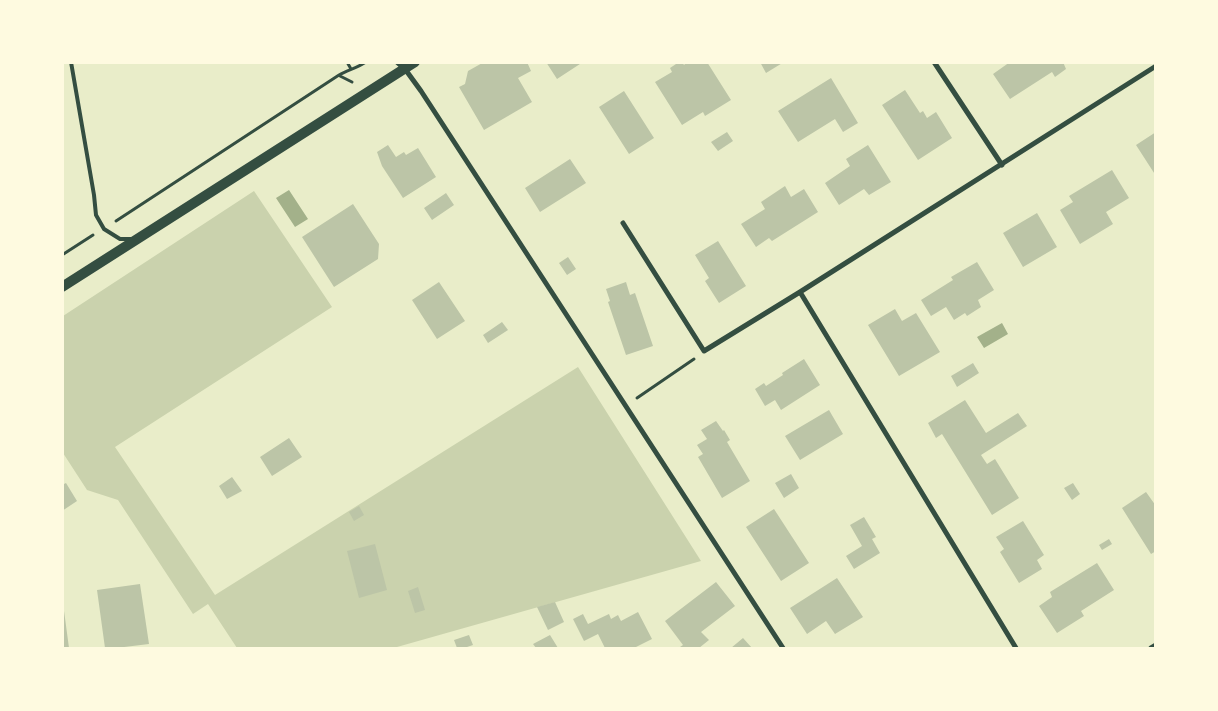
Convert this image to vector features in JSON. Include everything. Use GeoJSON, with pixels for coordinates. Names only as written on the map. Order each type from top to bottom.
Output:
{"type":"FeatureCollection","features":[{"type":"Feature","properties":{"kind":"main road"},"geometry":{"type":"LineString","coordinates":[[62,287],[401,66],[415,62]]}},
{"type":"Feature","properties":{"kind":"street"},"geometry":{"type":"LineString","coordinates":[[934,62],[1002,165]]}},
{"type":"Feature","properties":{"kind":"street"},"geometry":{"type":"LineString","coordinates":[[401,66],[421,92],[783,648]]}},
{"type":"Feature","properties":{"kind":"street"},"geometry":{"type":"LineString","coordinates":[[623,223],[704,352],[1156,66]]}},
{"type":"Feature","properties":{"kind":"street"},"geometry":{"type":"LineString","coordinates":[[800,292],[1016,648]]}},
{"type":"Feature","properties":{"kind":"street"},"geometry":{"type":"LineString","coordinates":[[1150,648],[1156,645]]}},
{"type":"Feature","properties":{"kind":"lane"},"geometry":{"type":"LineString","coordinates":[[71,62],[96,216],[104,228],[120,239],[137,239]]}},
{"type":"Feature","properties":{"kind":"path"},"geometry":{"type":"LineString","coordinates":[[348,62],[351,69]]}},
{"type":"Feature","properties":{"kind":"path"},"geometry":{"type":"LineString","coordinates":[[62,255],[339,75],[358,68],[366,62]]}},
{"type":"Feature","properties":{"kind":"path"},"geometry":{"type":"LineString","coordinates":[[625,406],[704,352]]}},
{"type":"Feature","properties":{"kind":"shaded area"},"geometry":{"type":"Polygon","coordinates":[[[289,190],[308,219],[295,227],[276,198],[289,190]]]}},
{"type":"Feature","properties":{"kind":"shaded area"},"geometry":{"type":"Polygon","coordinates":[[[254,191],[332,307],[115,447],[215,595],[578,367],[701,561],[398,648],[237,648],[208,604],[193,614],[118,500],[87,490],[63,453],[63,316],[254,191]]]}},
{"type":"Feature","properties":{"kind":"shaded area"},"geometry":{"type":"Polygon","coordinates":[[[1002,323],[1008,334],[984,348],[977,337],[1002,323]]]}},
{"type":"Feature","properties":{"kind":"building"},"geometry":{"type":"Polygon","coordinates":[[[484,62],[511,62],[511,64],[514,62],[527,62],[531,71],[518,78],[532,102],[484,130],[459,87],[465,84],[468,71],[484,62]]]}},
{"type":"Feature","properties":{"kind":"building"},"geometry":{"type":"Polygon","coordinates":[[[546,62],[583,62],[557,79],[546,62]]]}},
{"type":"Feature","properties":{"kind":"building"},"geometry":{"type":"Polygon","coordinates":[[[682,62],[684,65],[687,62],[707,62],[731,100],[705,116],[703,112],[682,125],[655,82],[672,72],[670,68],[682,62]]]}},
{"type":"Feature","properties":{"kind":"building"},"geometry":{"type":"Polygon","coordinates":[[[760,62],[784,62],[766,73],[760,62]]]}},
{"type":"Feature","properties":{"kind":"building"},"geometry":{"type":"Polygon","coordinates":[[[1010,62],[1063,62],[1066,69],[1055,77],[1052,72],[1010,99],[993,74],[1010,62]]]}},
{"type":"Feature","properties":{"kind":"building"},"geometry":{"type":"Polygon","coordinates":[[[831,78],[858,123],[843,132],[835,119],[798,142],[778,111],[831,78]]]}},
{"type":"Feature","properties":{"kind":"building"},"geometry":{"type":"Polygon","coordinates":[[[905,90],[920,113],[923,111],[927,118],[936,112],[952,138],[918,160],[882,105],[905,90]]]}},
{"type":"Feature","properties":{"kind":"building"},"geometry":{"type":"Polygon","coordinates":[[[624,91],[654,138],[629,154],[599,107],[624,91]]]}},
{"type":"Feature","properties":{"kind":"building"},"geometry":{"type":"Polygon","coordinates":[[[727,132],[733,141],[718,151],[711,142],[727,132]]]}},
{"type":"Feature","properties":{"kind":"building"},"geometry":{"type":"Polygon","coordinates":[[[1156,132],[1156,176],[1136,145],[1156,132]]]}},
{"type":"Feature","properties":{"kind":"building"},"geometry":{"type":"Polygon","coordinates":[[[388,145],[396,157],[404,152],[406,155],[418,148],[436,177],[403,198],[382,166],[377,152],[388,145]]]}},
{"type":"Feature","properties":{"kind":"building"},"geometry":{"type":"Polygon","coordinates":[[[868,145],[891,182],[869,195],[864,189],[839,205],[825,183],[850,166],[846,159],[868,145]]]}},
{"type":"Feature","properties":{"kind":"building"},"geometry":{"type":"Polygon","coordinates":[[[570,159],[586,183],[540,212],[525,188],[570,159]]]}},
{"type":"Feature","properties":{"kind":"building"},"geometry":{"type":"Polygon","coordinates":[[[1112,170],[1129,198],[1106,212],[1113,224],[1080,244],[1060,210],[1073,202],[1069,196],[1112,170]]]}},
{"type":"Feature","properties":{"kind":"building"},"geometry":{"type":"Polygon","coordinates":[[[785,186],[791,197],[804,189],[818,212],[772,241],[769,238],[756,247],[741,224],[765,209],[761,202],[785,186]]]}},
{"type":"Feature","properties":{"kind":"building"},"geometry":{"type":"Polygon","coordinates":[[[446,193],[454,205],[432,220],[424,208],[446,193]]]}},
{"type":"Feature","properties":{"kind":"building"},"geometry":{"type":"Polygon","coordinates":[[[353,204],[379,244],[378,259],[334,287],[302,237],[353,204]]]}},
{"type":"Feature","properties":{"kind":"building"},"geometry":{"type":"Polygon","coordinates":[[[1037,213],[1057,247],[1023,267],[1003,233],[1037,213]]]}},
{"type":"Feature","properties":{"kind":"building"},"geometry":{"type":"Polygon","coordinates":[[[718,241],[746,286],[719,303],[705,281],[709,278],[695,255],[718,241]]]}},
{"type":"Feature","properties":{"kind":"building"},"geometry":{"type":"Polygon","coordinates":[[[568,257],[576,269],[567,275],[559,263],[568,257]]]}},
{"type":"Feature","properties":{"kind":"building"},"geometry":{"type":"Polygon","coordinates":[[[977,262],[994,290],[978,300],[981,307],[967,316],[965,313],[954,320],[946,307],[931,316],[921,300],[953,280],[951,277],[977,262]]]}},
{"type":"Feature","properties":{"kind":"building"},"geometry":{"type":"Polygon","coordinates":[[[439,282],[465,321],[437,339],[412,300],[439,282]]]}},
{"type":"Feature","properties":{"kind":"building"},"geometry":{"type":"Polygon","coordinates":[[[626,282],[630,295],[635,293],[653,346],[626,355],[608,302],[610,301],[606,289],[626,282]]]}},
{"type":"Feature","properties":{"kind":"building"},"geometry":{"type":"Polygon","coordinates":[[[895,309],[902,321],[916,313],[940,352],[899,376],[868,325],[895,309]]]}},
{"type":"Feature","properties":{"kind":"building"},"geometry":{"type":"Polygon","coordinates":[[[502,322],[508,330],[488,343],[483,335],[502,322]]]}},
{"type":"Feature","properties":{"kind":"building"},"geometry":{"type":"Polygon","coordinates":[[[804,359],[820,385],[781,410],[775,400],[765,406],[755,389],[764,383],[766,386],[804,359]]]}},
{"type":"Feature","properties":{"kind":"building"},"geometry":{"type":"Polygon","coordinates":[[[973,363],[979,373],[957,387],[951,376],[973,363]]]}},
{"type":"Feature","properties":{"kind":"building"},"geometry":{"type":"Polygon","coordinates":[[[965,400],[986,433],[1018,413],[1027,426],[981,455],[987,464],[995,459],[1019,498],[992,515],[942,434],[936,438],[928,423],[965,400]]]}},
{"type":"Feature","properties":{"kind":"building"},"geometry":{"type":"Polygon","coordinates":[[[829,410],[843,434],[800,460],[785,436],[829,410]]]}},
{"type":"Feature","properties":{"kind":"building"},"geometry":{"type":"Polygon","coordinates":[[[716,421],[730,440],[727,442],[750,481],[722,498],[698,457],[703,454],[697,445],[707,439],[701,430],[716,421]]]}},
{"type":"Feature","properties":{"kind":"building"},"geometry":{"type":"Polygon","coordinates":[[[289,438],[302,457],[272,476],[260,457],[289,438]]]}},
{"type":"Feature","properties":{"kind":"building"},"geometry":{"type":"Polygon","coordinates":[[[791,474],[799,488],[784,498],[775,483],[791,474]]]}},
{"type":"Feature","properties":{"kind":"building"},"geometry":{"type":"Polygon","coordinates":[[[232,477],[242,491],[227,499],[219,486],[232,477]]]}},
{"type":"Feature","properties":{"kind":"building"},"geometry":{"type":"Polygon","coordinates":[[[66,483],[77,501],[62,511],[62,485],[66,483]]]}},
{"type":"Feature","properties":{"kind":"building"},"geometry":{"type":"Polygon","coordinates":[[[1073,483],[1080,494],[1072,500],[1064,488],[1073,483]]]}},
{"type":"Feature","properties":{"kind":"building"},"geometry":{"type":"Polygon","coordinates":[[[1146,492],[1156,506],[1156,551],[1151,554],[1122,508],[1146,492]]]}},
{"type":"Feature","properties":{"kind":"building"},"geometry":{"type":"Polygon","coordinates":[[[359,506],[364,515],[354,521],[349,512],[359,506]]]}},
{"type":"Feature","properties":{"kind":"building"},"geometry":{"type":"Polygon","coordinates":[[[774,509],[809,563],[781,581],[746,527],[774,509]]]}},
{"type":"Feature","properties":{"kind":"building"},"geometry":{"type":"Polygon","coordinates":[[[864,517],[876,537],[872,539],[880,553],[854,569],[846,556],[862,546],[850,525],[864,517]]]}},
{"type":"Feature","properties":{"kind":"building"},"geometry":{"type":"Polygon","coordinates":[[[1023,521],[1044,555],[1037,560],[1042,569],[1019,583],[1000,552],[1004,549],[996,537],[1023,521]]]}},
{"type":"Feature","properties":{"kind":"building"},"geometry":{"type":"Polygon","coordinates":[[[1109,539],[1112,544],[1102,550],[1099,545],[1109,539]]]}},
{"type":"Feature","properties":{"kind":"building"},"geometry":{"type":"Polygon","coordinates":[[[375,544],[387,590],[359,598],[347,551],[375,544]]]}},
{"type":"Feature","properties":{"kind":"building"},"geometry":{"type":"Polygon","coordinates":[[[1097,563],[1114,590],[1081,611],[1084,616],[1057,633],[1039,606],[1052,597],[1050,592],[1097,563]]]}},
{"type":"Feature","properties":{"kind":"building"},"geometry":{"type":"Polygon","coordinates":[[[837,578],[863,617],[835,634],[826,621],[807,634],[790,608],[837,578]]]}},
{"type":"Feature","properties":{"kind":"building"},"geometry":{"type":"Polygon","coordinates":[[[716,582],[735,606],[701,632],[709,640],[699,648],[681,648],[683,645],[665,621],[716,582]]]}},
{"type":"Feature","properties":{"kind":"building"},"geometry":{"type":"Polygon","coordinates":[[[140,584],[149,644],[105,648],[97,590],[140,584]]]}},
{"type":"Feature","properties":{"kind":"building"},"geometry":{"type":"Polygon","coordinates":[[[418,587],[425,610],[415,613],[408,591],[418,587]]]}},
{"type":"Feature","properties":{"kind":"building"},"geometry":{"type":"Polygon","coordinates":[[[555,602],[564,622],[548,630],[537,607],[555,602]]]}},
{"type":"Feature","properties":{"kind":"building"},"geometry":{"type":"Polygon","coordinates":[[[64,611],[69,648],[62,648],[62,612],[64,611]]]}},
{"type":"Feature","properties":{"kind":"building"},"geometry":{"type":"Polygon","coordinates":[[[638,612],[652,639],[634,648],[605,648],[598,634],[584,641],[573,619],[583,614],[588,624],[609,614],[611,619],[618,615],[621,621],[638,612]]]}},
{"type":"Feature","properties":{"kind":"building"},"geometry":{"type":"Polygon","coordinates":[[[469,635],[473,645],[457,648],[454,640],[469,635]]]}},
{"type":"Feature","properties":{"kind":"building"},"geometry":{"type":"Polygon","coordinates":[[[550,635],[558,648],[536,648],[533,644],[550,635]]]}},
{"type":"Feature","properties":{"kind":"building"},"geometry":{"type":"Polygon","coordinates":[[[743,638],[752,648],[731,648],[743,638]]]}}]}
